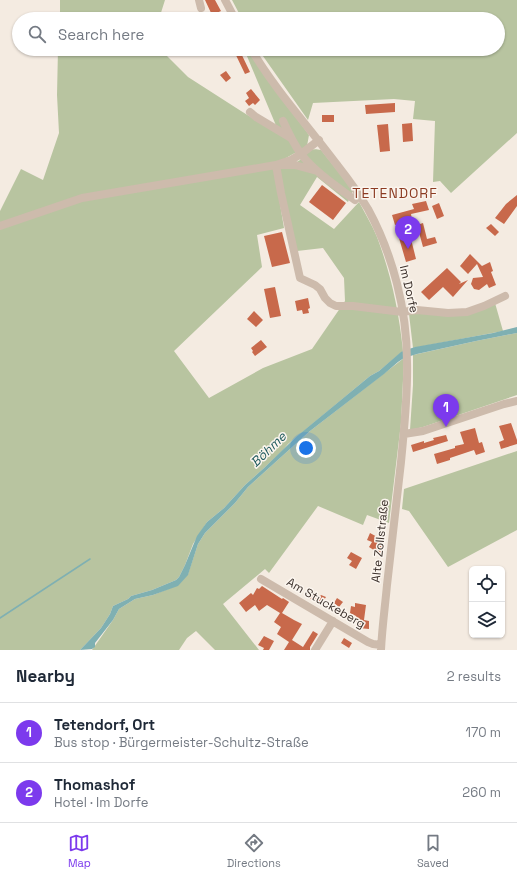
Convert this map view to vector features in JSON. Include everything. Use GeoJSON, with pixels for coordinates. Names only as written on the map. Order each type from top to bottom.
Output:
{"type":"FeatureCollection","features":[{"type":"Feature","properties":{"kind":"street"},"geometry":{"type":"LineString","coordinates":[[225,0],[232,12]]}},
{"type":"Feature","properties":{"kind":"street","name":"Im Dorfe"},"geometry":{"type":"LineString","coordinates":[[255,56],[267,75],[351,183],[368,209],[380,234],[395,275],[407,345],[408,360],[404,434]]}},
{"type":"Feature","properties":{"kind":"street"},"geometry":{"type":"LineString","coordinates":[[250,112],[291,138]]}},
{"type":"Feature","properties":{"kind":"street"},"geometry":{"type":"LineString","coordinates":[[283,121],[301,154],[317,171],[355,200]]}},
{"type":"Feature","properties":{"kind":"street"},"geometry":{"type":"LineString","coordinates":[[0,226],[82,198],[276,165],[292,160],[319,140]]}},
{"type":"Feature","properties":{"kind":"street"},"geometry":{"type":"LineString","coordinates":[[276,165],[280,192],[300,278],[320,289],[330,303],[336,306],[352,306],[402,312],[417,310],[448,313],[467,312],[505,296]]}},
{"type":"Feature","properties":{"kind":"street"},"geometry":{"type":"LineString","coordinates":[[276,165],[295,165],[317,171]]}},
{"type":"Feature","properties":{"kind":"street"},"geometry":{"type":"LineString","coordinates":[[404,434],[423,431],[517,401]]}},
{"type":"Feature","properties":{"kind":"street","name":"Alte Zollstraße"},"geometry":{"type":"LineString","coordinates":[[381,648],[404,434]]}},
{"type":"Feature","properties":{"kind":"street","name":"Am Stuckeberg"},"geometry":{"type":"LineString","coordinates":[[261,579],[368,642],[381,648]]}},
{"type":"Feature","properties":{"kind":"street"},"geometry":{"type":"LineString","coordinates":[[315,650],[333,621]]}},
{"type":"Feature","properties":{"kind":"green space"},"geometry":{"type":"Polygon","coordinates":[[[60,0],[165,0],[161,12],[60,12],[60,0]]]}},
{"type":"Feature","properties":{"kind":"green space"},"geometry":{"type":"Polygon","coordinates":[[[232,0],[517,0],[517,133],[451,193],[440,181],[433,182],[435,121],[413,119],[415,101],[394,99],[313,103],[308,120],[263,56],[505,56],[505,12],[238,12],[232,0]]]}},
{"type":"Feature","properties":{"kind":"green space"},"geometry":{"type":"Polygon","coordinates":[[[58,56],[167,56],[188,77],[280,135],[247,56],[251,56],[309,135],[307,146],[286,158],[274,168],[284,228],[257,235],[262,267],[174,351],[209,398],[263,368],[312,349],[345,301],[344,278],[323,248],[297,251],[278,169],[298,161],[309,151],[314,149],[321,150],[353,190],[348,202],[317,177],[300,205],[334,229],[359,202],[377,237],[386,265],[397,308],[403,351],[379,371],[370,376],[288,444],[245,485],[224,508],[207,522],[193,544],[185,565],[176,580],[152,590],[131,596],[113,606],[101,628],[80,650],[0,650],[0,211],[21,169],[43,180],[59,133],[57,95],[58,56]]]}},
{"type":"Feature","properties":{"kind":"green space"},"geometry":{"type":"Polygon","coordinates":[[[495,303],[503,331],[413,348],[409,314],[426,313],[448,316],[495,303]]]}},
{"type":"Feature","properties":{"kind":"green space"},"geometry":{"type":"Polygon","coordinates":[[[517,333],[517,395],[410,430],[413,355],[517,333]]]}},
{"type":"Feature","properties":{"kind":"green space"},"geometry":{"type":"Polygon","coordinates":[[[404,358],[401,423],[389,523],[367,515],[363,525],[318,506],[269,573],[265,569],[223,604],[259,650],[215,650],[196,631],[187,638],[179,650],[92,650],[119,609],[135,599],[153,595],[178,585],[188,574],[198,544],[205,533],[235,503],[248,487],[310,431],[404,358]]]}},
{"type":"Feature","properties":{"kind":"green space"},"geometry":{"type":"Polygon","coordinates":[[[517,451],[517,530],[448,567],[409,511],[402,509],[404,489],[517,451]]]}},
{"type":"Feature","properties":{"kind":"water"},"geometry":{"type":"Polygon","coordinates":[[[517,327],[517,333],[417,354],[404,358],[398,362],[310,431],[248,487],[235,503],[205,533],[198,544],[188,575],[178,586],[153,595],[135,599],[119,609],[113,620],[95,643],[95,647],[92,649],[80,650],[101,628],[113,606],[131,596],[152,590],[176,580],[185,565],[197,536],[207,522],[224,508],[245,485],[296,437],[401,352],[415,347],[493,333],[517,327]]]}},
{"type":"Feature","properties":{"kind":"building"},"geometry":{"type":"Polygon","coordinates":[[[205,0],[215,0],[221,11],[211,12],[205,0]]]}},
{"type":"Feature","properties":{"kind":"building"},"geometry":{"type":"Polygon","coordinates":[[[236,56],[242,56],[250,72],[245,74],[236,56]]]}},
{"type":"Feature","properties":{"kind":"building"},"geometry":{"type":"Polygon","coordinates":[[[226,71],[231,78],[226,82],[220,75],[226,71]]]}},
{"type":"Feature","properties":{"kind":"building"},"geometry":{"type":"Polygon","coordinates":[[[251,89],[260,100],[255,105],[253,103],[249,106],[245,101],[249,98],[246,93],[251,89]]]}},
{"type":"Feature","properties":{"kind":"building"},"geometry":{"type":"Polygon","coordinates":[[[395,103],[395,112],[366,114],[365,105],[395,103]]]}},
{"type":"Feature","properties":{"kind":"building"},"geometry":{"type":"Polygon","coordinates":[[[322,115],[334,115],[334,122],[322,122],[322,115]]]}},
{"type":"Feature","properties":{"kind":"building"},"geometry":{"type":"Polygon","coordinates":[[[412,123],[413,141],[403,142],[402,124],[412,123]]]}},
{"type":"Feature","properties":{"kind":"building"},"geometry":{"type":"Polygon","coordinates":[[[388,124],[390,151],[380,152],[377,125],[388,124]]]}},
{"type":"Feature","properties":{"kind":"building"},"geometry":{"type":"Polygon","coordinates":[[[322,185],[346,203],[333,220],[309,202],[322,185]]]}},
{"type":"Feature","properties":{"kind":"building"},"geometry":{"type":"Polygon","coordinates":[[[517,195],[517,206],[504,224],[495,218],[506,204],[517,195]]]}},
{"type":"Feature","properties":{"kind":"building"},"geometry":{"type":"Polygon","coordinates":[[[426,201],[429,210],[411,214],[412,220],[395,225],[392,215],[414,209],[412,204],[426,201]]]}},
{"type":"Feature","properties":{"kind":"building"},"geometry":{"type":"Polygon","coordinates":[[[439,203],[444,216],[437,219],[432,206],[439,203]]]}},
{"type":"Feature","properties":{"kind":"building"},"geometry":{"type":"Polygon","coordinates":[[[423,223],[427,239],[435,237],[437,243],[423,247],[417,225],[423,223]]]}},
{"type":"Feature","properties":{"kind":"building"},"geometry":{"type":"Polygon","coordinates":[[[491,224],[499,232],[495,236],[486,228],[491,224]]]}},
{"type":"Feature","properties":{"kind":"building"},"geometry":{"type":"Polygon","coordinates":[[[282,232],[290,263],[272,267],[264,236],[282,232]]]}},
{"type":"Feature","properties":{"kind":"building"},"geometry":{"type":"Polygon","coordinates":[[[410,235],[416,259],[406,262],[399,238],[410,235]]]}},
{"type":"Feature","properties":{"kind":"building"},"geometry":{"type":"Polygon","coordinates":[[[470,254],[482,266],[490,262],[493,271],[491,272],[496,285],[489,288],[487,284],[479,290],[474,289],[471,284],[473,278],[483,277],[477,264],[468,274],[460,266],[470,254]]]}},
{"type":"Feature","properties":{"kind":"building"},"geometry":{"type":"Polygon","coordinates":[[[447,268],[461,282],[459,284],[468,280],[453,297],[443,287],[429,300],[421,292],[447,268]]]}},
{"type":"Feature","properties":{"kind":"building"},"geometry":{"type":"Polygon","coordinates":[[[275,287],[281,316],[270,318],[264,289],[275,287]]]}},
{"type":"Feature","properties":{"kind":"building"},"geometry":{"type":"Polygon","coordinates":[[[308,298],[310,308],[308,309],[309,313],[303,314],[302,310],[297,311],[295,301],[308,298]]]}},
{"type":"Feature","properties":{"kind":"building"},"geometry":{"type":"Polygon","coordinates":[[[254,311],[263,320],[256,327],[247,319],[254,311]]]}},
{"type":"Feature","properties":{"kind":"building"},"geometry":{"type":"Polygon","coordinates":[[[261,340],[267,347],[255,356],[251,348],[261,340]]]}},
{"type":"Feature","properties":{"kind":"building"},"geometry":{"type":"Polygon","coordinates":[[[511,423],[517,444],[501,449],[499,442],[504,440],[499,426],[511,423]]]}},
{"type":"Feature","properties":{"kind":"building"},"geometry":{"type":"Polygon","coordinates":[[[475,428],[479,443],[482,442],[485,452],[476,455],[474,450],[437,464],[434,454],[464,444],[460,432],[475,428]]]}},
{"type":"Feature","properties":{"kind":"building"},"geometry":{"type":"Polygon","coordinates":[[[446,435],[448,441],[413,452],[411,445],[424,441],[424,443],[434,440],[433,438],[446,435]]]}},
{"type":"Feature","properties":{"kind":"building"},"geometry":{"type":"Polygon","coordinates":[[[370,533],[379,538],[377,541],[385,546],[380,554],[369,547],[372,542],[367,540],[370,533]]]}},
{"type":"Feature","properties":{"kind":"building"},"geometry":{"type":"Polygon","coordinates":[[[351,552],[362,558],[356,569],[349,565],[352,561],[347,558],[351,552]]]}},
{"type":"Feature","properties":{"kind":"building"},"geometry":{"type":"Polygon","coordinates":[[[262,586],[289,602],[282,613],[302,624],[292,640],[303,647],[313,631],[318,634],[310,647],[310,650],[284,650],[289,642],[277,634],[281,627],[274,622],[280,613],[267,605],[259,611],[255,605],[246,612],[239,603],[251,593],[253,595],[257,588],[259,589],[262,586]]]}},
{"type":"Feature","properties":{"kind":"building"},"geometry":{"type":"Polygon","coordinates":[[[312,591],[320,596],[326,597],[322,603],[319,601],[317,603],[308,597],[312,591]]]}},
{"type":"Feature","properties":{"kind":"building"},"geometry":{"type":"Polygon","coordinates":[[[337,598],[343,602],[339,607],[334,603],[337,598]]]}},
{"type":"Feature","properties":{"kind":"building"},"geometry":{"type":"Polygon","coordinates":[[[355,603],[366,605],[364,620],[369,621],[369,629],[359,628],[359,626],[356,626],[356,616],[350,613],[351,606],[355,607],[355,603]]]}},
{"type":"Feature","properties":{"kind":"building"},"geometry":{"type":"Polygon","coordinates":[[[264,636],[274,641],[269,650],[263,650],[264,648],[258,645],[264,636]]]}},
{"type":"Feature","properties":{"kind":"building"},"geometry":{"type":"Polygon","coordinates":[[[344,638],[352,643],[349,648],[341,643],[344,638]]]}},
{"type":"Feature","properties":{"kind":"waterway"},"geometry":{"type":"LineString","coordinates":[[0,618],[90,559]]}},
{"type":"Feature","properties":{"kind":"place","name":"Thomashof"},"geometry":{"type":"Point","coordinates":[408,249]}},
{"type":"Feature","properties":{"kind":"place","name":"Tetendorf, Ort"},"geometry":{"type":"Point","coordinates":[446,427]}},
{"type":"Feature","properties":{"kind":"district","name":"TETENDORF"},"geometry":{"type":"Point","coordinates":[395,193]}},
{"type":"Feature","properties":{"kind":"water label","name":"Böhme"},"geometry":{"type":"Point","coordinates":[268,449]}}]}
